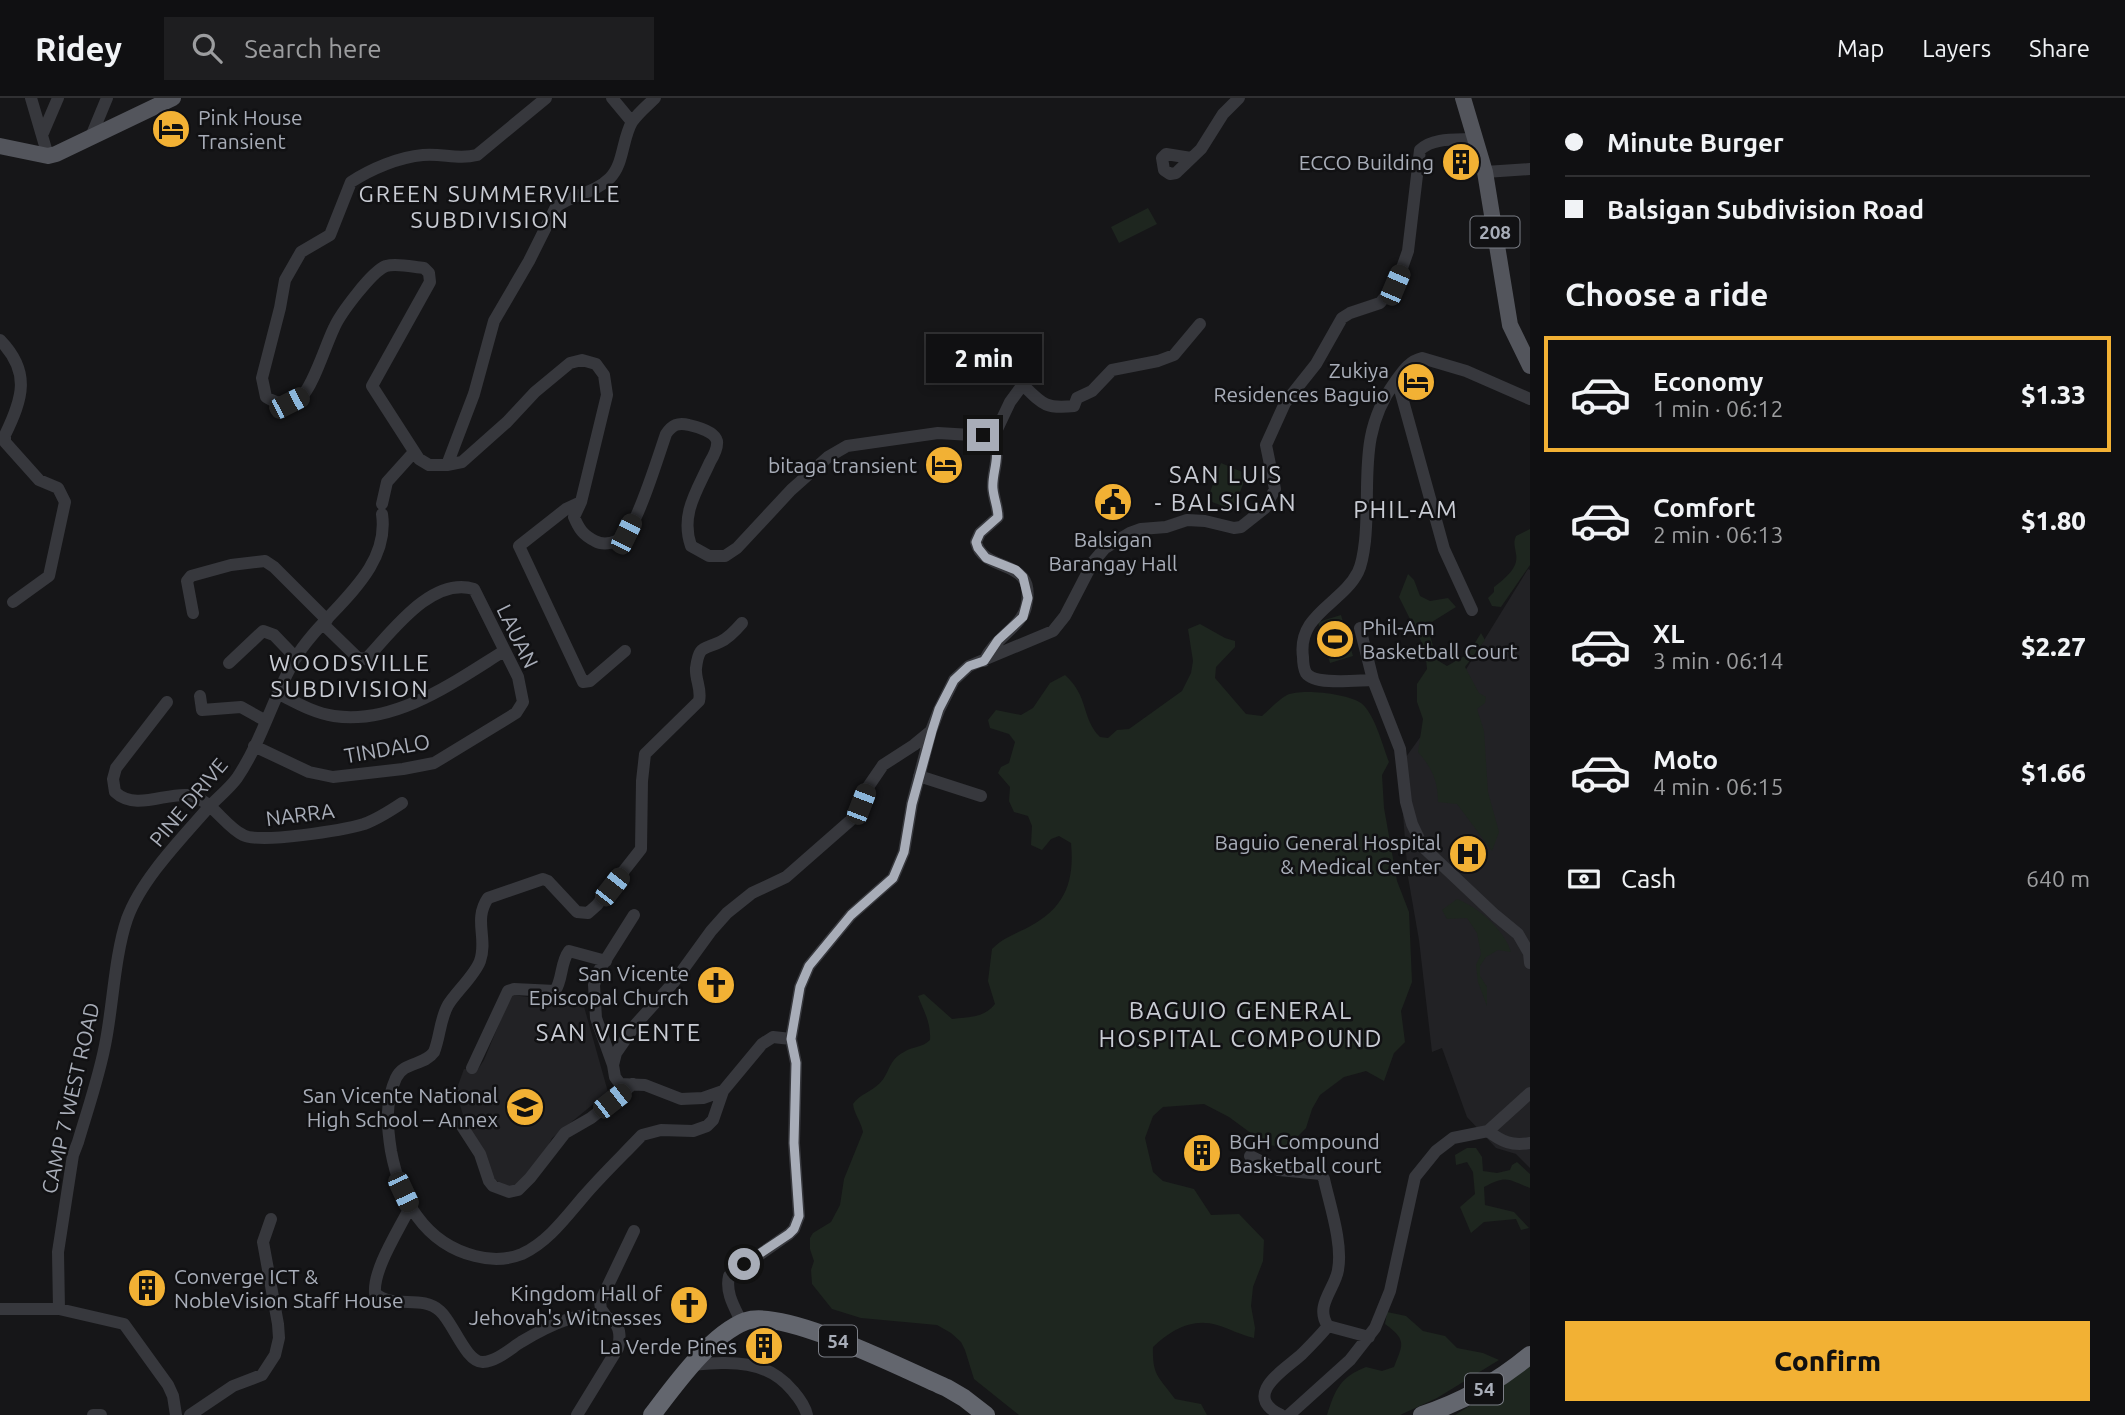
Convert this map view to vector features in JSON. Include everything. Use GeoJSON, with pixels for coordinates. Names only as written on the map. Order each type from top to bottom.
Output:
{"type":"FeatureCollection","features":[{"type":"Feature","properties":{"kind":"highway","name":"54"},"geometry":{"type":"LineString","coordinates":[[742,1323],[767,1319],[808,1329],[947,1388],[986,1415]]}},
{"type":"Feature","properties":{"kind":"highway"},"geometry":{"type":"LineString","coordinates":[[652,1415],[690,1365],[710,1346],[742,1323]]}},
{"type":"Feature","properties":{"kind":"highway","name":"54"},"geometry":{"type":"LineString","coordinates":[[1422,1415],[1471,1397],[1530,1356]]}},
{"type":"Feature","properties":{"kind":"main road"},"geometry":{"type":"LineString","coordinates":[[0,146],[48,156],[90,139],[173,98]]}},
{"type":"Feature","properties":{"kind":"main road","name":"208"},"geometry":{"type":"LineString","coordinates":[[1463,98],[1485,172],[1510,325],[1530,366]]}},
{"type":"Feature","properties":{"kind":"street"},"geometry":{"type":"LineString","coordinates":[[31,98],[48,156]]}},
{"type":"Feature","properties":{"kind":"street"},"geometry":{"type":"LineString","coordinates":[[43,133],[58,98]]}},
{"type":"Feature","properties":{"kind":"street"},"geometry":{"type":"LineString","coordinates":[[90,139],[107,98]]}},
{"type":"Feature","properties":{"kind":"street"},"geometry":{"type":"LineString","coordinates":[[547,98],[477,155],[465,158],[423,155],[377,169],[351,182],[330,236],[301,252],[285,280],[262,378],[266,397],[276,403],[289,403],[302,397],[319,365],[335,325],[373,275],[391,265],[425,268],[430,282],[372,386],[414,452],[429,465],[447,465],[467,459],[535,392],[570,363],[582,360],[596,364],[604,375],[607,394],[581,502],[573,517],[583,534],[598,543],[615,542],[626,534],[638,510],[666,433],[677,424],[697,427],[712,434],[717,441],[686,523],[686,533],[691,546],[709,556],[724,556],[750,536],[791,490],[840,449],[948,433],[977,433],[988,436],[992,440],[996,455],[992,488],[998,517],[980,533],[976,542],[986,558],[1020,573],[1026,583],[1028,598],[1023,617],[998,640],[984,661]]}},
{"type":"Feature","properties":{"kind":"street"},"geometry":{"type":"LineString","coordinates":[[612,98],[632,122]]}},
{"type":"Feature","properties":{"kind":"street"},"geometry":{"type":"LineString","coordinates":[[447,465],[474,394],[494,321],[530,261],[556,207],[563,201],[598,187],[611,177],[632,122],[655,98]]}},
{"type":"Feature","properties":{"kind":"street"},"geometry":{"type":"LineString","coordinates":[[1191,158],[1238,98]]}},
{"type":"Feature","properties":{"kind":"street"},"geometry":{"type":"LineString","coordinates":[[742,1323],[729,1293],[729,1276],[789,1234],[799,1216],[794,1143],[796,1063],[791,1039],[800,987],[809,966],[851,915],[893,878],[904,852],[919,776],[932,731],[939,709],[954,680],[969,666],[1052,631],[1065,616],[1093,562],[1105,548],[1130,533],[1140,529],[1166,527],[1187,520],[1234,528],[1265,508],[1275,489],[1266,445],[1285,403],[1316,364],[1342,318],[1380,303],[1399,276],[1408,251],[1420,150],[1425,145],[1439,141],[1475,139]]}},
{"type":"Feature","properties":{"kind":"street"},"geometry":{"type":"LineString","coordinates":[[1485,172],[1530,169]]}},
{"type":"Feature","properties":{"kind":"street"},"geometry":{"type":"LineString","coordinates":[[992,440],[1010,402],[1021,387],[1025,387],[1037,400],[1052,408],[1074,406],[1077,398],[1092,391],[1112,370],[1174,355],[1199,324]]}},
{"type":"Feature","properties":{"kind":"street"},"geometry":{"type":"LineString","coordinates":[[0,340],[20,369],[23,387],[5,435],[5,442],[39,480],[58,488],[65,502],[49,576],[13,602]]}},
{"type":"Feature","properties":{"kind":"street"},"geometry":{"type":"LineString","coordinates":[[1373,680],[1328,681],[1312,678],[1307,673],[1302,652],[1305,630],[1359,570],[1365,540],[1368,449],[1384,400],[1406,367],[1415,359],[1434,360],[1490,380],[1530,400]]}},
{"type":"Feature","properties":{"kind":"street"},"geometry":{"type":"LineString","coordinates":[[1397,379],[1444,549],[1472,610]]}},
{"type":"Feature","properties":{"kind":"street","name":"PINE DRIVE"},"geometry":{"type":"LineString","coordinates":[[137,897],[209,807],[236,779],[296,657],[344,603],[378,555],[385,528],[382,509],[387,482],[414,452]]}},
{"type":"Feature","properties":{"kind":"street"},"geometry":{"type":"LineString","coordinates":[[581,502],[566,509],[519,546],[583,681],[590,681],[625,651]]}},
{"type":"Feature","properties":{"kind":"street"},"geometry":{"type":"LineString","coordinates":[[193,612],[187,581],[191,576],[231,565],[265,561],[274,567],[325,622]]}},
{"type":"Feature","properties":{"kind":"street","name":"LAUAN"},"geometry":{"type":"LineString","coordinates":[[325,622],[358,658],[366,659],[411,610],[444,592],[466,587],[474,589],[522,687],[523,702],[520,709]]}},
{"type":"Feature","properties":{"kind":"street"},"geometry":{"type":"LineString","coordinates":[[742,623],[721,642],[704,646],[698,654],[696,673],[702,691],[699,701],[645,754],[641,849],[597,905],[588,913],[577,912],[543,879],[488,898],[483,906],[480,920],[480,962],[446,1008],[434,1052],[430,1058],[402,1069],[388,1103],[387,1126],[396,1177],[410,1207],[430,1232],[449,1247],[481,1258],[505,1258],[522,1253],[550,1234],[642,1135],[661,1130],[693,1131],[707,1126],[713,1120],[723,1091],[767,1038],[780,1036],[791,1039]]}},
{"type":"Feature","properties":{"kind":"street"},"geometry":{"type":"LineString","coordinates":[[1360,628],[1373,680],[1397,740],[1406,802],[1412,824],[1423,847],[1518,934],[1529,953],[1530,963]]}},
{"type":"Feature","properties":{"kind":"street"},"geometry":{"type":"LineString","coordinates":[[229,663],[263,631],[274,635],[296,657]]}},
{"type":"Feature","properties":{"kind":"street"},"geometry":{"type":"LineString","coordinates":[[279,694],[311,709],[333,715],[358,717],[392,711],[450,685],[504,651]]}},
{"type":"Feature","properties":{"kind":"street"},"geometry":{"type":"LineString","coordinates":[[200,696],[202,710],[241,707],[266,721]]}},
{"type":"Feature","properties":{"kind":"street","name":"NARRA"},"geometry":{"type":"LineString","coordinates":[[167,702],[116,768],[113,779],[115,792],[127,799],[191,795],[243,835],[256,839],[308,834],[363,824],[402,803]]}},
{"type":"Feature","properties":{"kind":"street","name":"TINDALO"},"geometry":{"type":"LineString","coordinates":[[254,746],[309,772],[332,777],[403,769],[434,763],[520,709]]}},
{"type":"Feature","properties":{"kind":"street"},"geometry":{"type":"LineString","coordinates":[[613,1065],[616,1053],[636,1024],[674,982],[697,948],[727,913],[752,893],[786,877],[851,820],[883,765],[932,731]]}},
{"type":"Feature","properties":{"kind":"street"},"geometry":{"type":"LineString","coordinates":[[919,776],[981,796]]}},
{"type":"Feature","properties":{"kind":"street","name":"CAMP 7 WEST ROAD"},"geometry":{"type":"LineString","coordinates":[[59,1310],[58,1252],[73,1155],[106,1044],[120,947],[137,897]]}},
{"type":"Feature","properties":{"kind":"street"},"geometry":{"type":"LineString","coordinates":[[634,915],[598,972],[594,1000],[596,1018],[615,1077],[620,1084],[645,1084],[681,1098],[704,1098],[723,1091]]}},
{"type":"Feature","properties":{"kind":"street"},"geometry":{"type":"LineString","coordinates":[[472,1068],[508,991],[555,991],[559,985],[565,955],[569,951],[606,961]]}},
{"type":"Feature","properties":{"kind":"street"},"geometry":{"type":"LineString","coordinates":[[460,1123],[480,1154],[489,1181],[493,1186],[509,1192],[517,1190],[530,1178],[565,1133],[591,1118],[634,1084]]}},
{"type":"Feature","properties":{"kind":"street"},"geometry":{"type":"LineString","coordinates":[[1289,1415],[1350,1360],[1381,1318],[1390,1291],[1415,1177],[1436,1151],[1453,1139],[1488,1131],[1530,1093]]}},
{"type":"Feature","properties":{"kind":"street"},"geometry":{"type":"LineString","coordinates":[[1488,1131],[1499,1140],[1509,1143],[1530,1143]]}},
{"type":"Feature","properties":{"kind":"street"},"geometry":{"type":"LineString","coordinates":[[1250,1156],[1279,1170],[1321,1174],[1340,1258],[1338,1274],[1323,1309],[1325,1321],[1328,1326],[1369,1337]]}},
{"type":"Feature","properties":{"kind":"street"},"geometry":{"type":"LineString","coordinates":[[410,1207],[374,1284],[375,1293],[390,1302],[406,1301],[437,1307],[472,1359],[482,1362],[494,1359],[544,1329],[567,1320],[589,1315],[606,1316]]}},
{"type":"Feature","properties":{"kind":"street"},"geometry":{"type":"LineString","coordinates":[[190,1415],[219,1394],[262,1375],[275,1355],[279,1338],[278,1324],[263,1242],[271,1219]]}},
{"type":"Feature","properties":{"kind":"street"},"geometry":{"type":"LineString","coordinates":[[578,1415],[618,1348],[620,1337],[617,1326],[601,1309],[600,1302],[634,1231]]}},
{"type":"Feature","properties":{"kind":"street"},"geometry":{"type":"LineString","coordinates":[[0,1308],[59,1310],[124,1324],[169,1385],[176,1415]]}},
{"type":"Feature","properties":{"kind":"street"},"geometry":{"type":"LineString","coordinates":[[1281,1415],[1273,1411],[1265,1399],[1267,1385],[1271,1378],[1299,1356],[1328,1326]]}},
{"type":"Feature","properties":{"kind":"street"},"geometry":{"type":"LineString","coordinates":[[690,1365],[733,1362],[771,1371],[791,1388],[807,1415]]}},
{"type":"Feature","properties":{"kind":"street"},"geometry":{"type":"LineString","coordinates":[[93,1415],[101,1415]]}},
{"type":"Feature","properties":{"kind":"shaded area"},"geometry":{"type":"Polygon","coordinates":[[[1148,208],[1157,224],[1119,243],[1111,227],[1148,208]]]}},
{"type":"Feature","properties":{"kind":"shaded area"},"geometry":{"type":"Polygon","coordinates":[[[1221,463],[1247,474],[1233,510],[1207,500],[1221,463]]]}},
{"type":"Feature","properties":{"kind":"shaded area"},"geometry":{"type":"Polygon","coordinates":[[[1530,529],[1530,565],[1501,607],[1492,606],[1488,598],[1494,592],[1494,587],[1510,573],[1515,564],[1516,536],[1530,529]]]}},
{"type":"Feature","properties":{"kind":"shaded area","name":"Baguio General Hospital & Medical Center"},"geometry":{"type":"Polygon","coordinates":[[[1528,569],[1530,1168],[1516,1154],[1496,1148],[1467,1117],[1442,1048],[1432,1052],[1419,940],[1408,877],[1400,777],[1406,757],[1449,697],[1528,569]]]}},
{"type":"Feature","properties":{"kind":"shaded area"},"geometry":{"type":"Polygon","coordinates":[[[1408,574],[1414,580],[1420,596],[1430,601],[1448,598],[1456,607],[1427,625],[1437,660],[1447,666],[1468,654],[1481,633],[1485,640],[1465,667],[1479,693],[1486,697],[1485,703],[1477,709],[1484,731],[1488,792],[1499,832],[1492,851],[1457,804],[1438,802],[1433,775],[1418,752],[1423,719],[1417,702],[1417,684],[1427,669],[1425,649],[1399,597],[1408,574]]]}},
{"type":"Feature","properties":{"kind":"shaded area","name":"Phil-Am Basketball Court"},"geometry":{"type":"Polygon","coordinates":[[[1341,615],[1353,656],[1330,663],[1318,622],[1341,615]]]}},
{"type":"Feature","properties":{"kind":"shaded area"},"geometry":{"type":"Polygon","coordinates":[[[1200,624],[1235,641],[1235,647],[1216,667],[1215,678],[1246,714],[1262,716],[1287,695],[1313,692],[1336,695],[1361,703],[1374,723],[1389,762],[1382,775],[1384,808],[1397,881],[1409,912],[1412,982],[1401,1011],[1405,1042],[1394,1053],[1384,1081],[1366,1071],[1344,1077],[1320,1095],[1306,1128],[1287,1147],[1267,1145],[1229,1117],[1204,1104],[1163,1107],[1153,1116],[1145,1138],[1153,1172],[1163,1181],[1194,1189],[1211,1215],[1239,1214],[1264,1240],[1263,1261],[1253,1287],[1251,1306],[1254,1338],[1217,1325],[1199,1323],[1174,1331],[1153,1347],[1155,1370],[1175,1399],[1201,1404],[1207,1415],[1019,1415],[974,1379],[961,1342],[937,1325],[861,1318],[832,1309],[812,1284],[811,1270],[814,1261],[810,1238],[813,1233],[831,1222],[840,1205],[844,1179],[863,1132],[853,1104],[880,1083],[899,1055],[930,1040],[928,1022],[918,996],[924,994],[952,1019],[976,1016],[991,1009],[995,1004],[988,981],[992,949],[1049,913],[1064,895],[1068,884],[1071,843],[1059,836],[1051,839],[1042,850],[1031,845],[1032,826],[1028,816],[1014,812],[1009,801],[1010,787],[998,773],[1001,767],[1009,763],[1015,742],[1009,734],[990,728],[988,720],[996,710],[1021,715],[1033,708],[1050,683],[1065,675],[1078,691],[1090,722],[1100,737],[1108,738],[1117,730],[1129,729],[1182,691],[1191,673],[1193,661],[1188,629],[1200,624]]]}},
{"type":"Feature","properties":{"kind":"shaded area"},"geometry":{"type":"Polygon","coordinates":[[[1457,899],[1489,920],[1503,935],[1511,952],[1498,950],[1486,957],[1480,966],[1480,976],[1487,987],[1487,1006],[1478,982],[1476,965],[1481,954],[1477,933],[1467,918],[1447,919],[1442,910],[1457,899]]]}},
{"type":"Feature","properties":{"kind":"shaded area","name":"San Vicente National High School – Annex"},"geometry":{"type":"Polygon","coordinates":[[[511,995],[583,1003],[608,1092],[552,1138],[543,1156],[517,1186],[499,1183],[489,1173],[465,1122],[456,1091],[464,1069],[477,1071],[484,1060],[511,995]]]}},
{"type":"Feature","properties":{"kind":"shaded area"},"geometry":{"type":"Polygon","coordinates":[[[1467,1148],[1476,1148],[1482,1157],[1483,1171],[1497,1173],[1510,1170],[1517,1162],[1530,1174],[1530,1188],[1507,1180],[1484,1187],[1485,1205],[1514,1212],[1529,1228],[1521,1230],[1516,1219],[1484,1222],[1471,1233],[1460,1207],[1475,1194],[1473,1172],[1467,1162],[1456,1165],[1455,1155],[1467,1148]]]}},
{"type":"Feature","properties":{"kind":"shaded area"},"geometry":{"type":"Polygon","coordinates":[[[1387,1312],[1406,1316],[1423,1331],[1445,1336],[1457,1348],[1483,1353],[1499,1360],[1437,1398],[1400,1415],[1327,1415],[1336,1391],[1350,1375],[1366,1367],[1382,1371],[1394,1367],[1401,1343],[1397,1334],[1385,1324],[1387,1312]]]}},
{"type":"Feature","properties":{"kind":"shaded area"},"geometry":{"type":"Polygon","coordinates":[[[1530,1362],[1530,1415],[1455,1415],[1487,1395],[1530,1362]]]}},
{"type":"Feature","properties":{"kind":"place","name":"Pink House Transient"},"geometry":{"type":"Point","coordinates":[171,129]}},
{"type":"Feature","properties":{"kind":"place","name":"ECCO Building"},"geometry":{"type":"Point","coordinates":[1461,162]}},
{"type":"Feature","properties":{"kind":"place","name":"Zukiya Residences Baguio"},"geometry":{"type":"Point","coordinates":[1416,382]}},
{"type":"Feature","properties":{"kind":"place","name":"bitaga transient"},"geometry":{"type":"Point","coordinates":[944,465]}},
{"type":"Feature","properties":{"kind":"place","name":"Balsigan Barangay Hall"},"geometry":{"type":"Point","coordinates":[1113,502]}},
{"type":"Feature","properties":{"kind":"place","name":"Phil-Am Basketball Court"},"geometry":{"type":"Point","coordinates":[1335,639]}},
{"type":"Feature","properties":{"kind":"place","name":"Baguio General Hospital & Medical Center"},"geometry":{"type":"Point","coordinates":[1468,854]}},
{"type":"Feature","properties":{"kind":"place","name":"San Vicente Episcopal Church"},"geometry":{"type":"Point","coordinates":[716,985]}},
{"type":"Feature","properties":{"kind":"place","name":"San Vicente National High School – Annex"},"geometry":{"type":"Point","coordinates":[525,1107]}},
{"type":"Feature","properties":{"kind":"place","name":"BGH Compound Basketball court"},"geometry":{"type":"Point","coordinates":[1202,1153]}},
{"type":"Feature","properties":{"kind":"place","name":"Converge ICT & NobleVision Staff House"},"geometry":{"type":"Point","coordinates":[147,1288]}},
{"type":"Feature","properties":{"kind":"place","name":"Kingdom Hall of Jehovah's Witnesses"},"geometry":{"type":"Point","coordinates":[689,1305]}},
{"type":"Feature","properties":{"kind":"place","name":"La Verde Pines"},"geometry":{"type":"Point","coordinates":[764,1346]}},
{"type":"Feature","properties":{"kind":"district","name":"GREEN SUMMERVILLE SUBDIVISION"},"geometry":{"type":"Point","coordinates":[490,206]}},
{"type":"Feature","properties":{"kind":"district","name":"SAN LUIS - BALSIGAN"},"geometry":{"type":"Point","coordinates":[1226,488]}},
{"type":"Feature","properties":{"kind":"district","name":"PHIL-AM"},"geometry":{"type":"Point","coordinates":[1406,509]}},
{"type":"Feature","properties":{"kind":"district","name":"WOODSVILLE SUBDIVISION"},"geometry":{"type":"Point","coordinates":[350,675]}},
{"type":"Feature","properties":{"kind":"district","name":"BAGUIO GENERAL HOSPITAL COMPOUND"},"geometry":{"type":"Point","coordinates":[1241,1024]}},
{"type":"Feature","properties":{"kind":"district","name":"SAN VICENTE"},"geometry":{"type":"Point","coordinates":[619,1032]}},
{"type":"Feature","properties":{"kind":"route"},"geometry":{"type":"LineString","coordinates":[[744,1264],[784,1239],[794,1229],[799,1216],[794,1143],[796,1063],[791,1039],[800,987],[809,966],[851,915],[893,878],[904,852],[912,804],[939,709],[961,672],[984,661],[989,650],[1025,613],[1028,598],[1023,577],[1016,570],[986,558],[981,554],[976,542],[980,533],[998,517],[992,488],[997,465],[995,446],[988,436],[983,435]]}}]}
